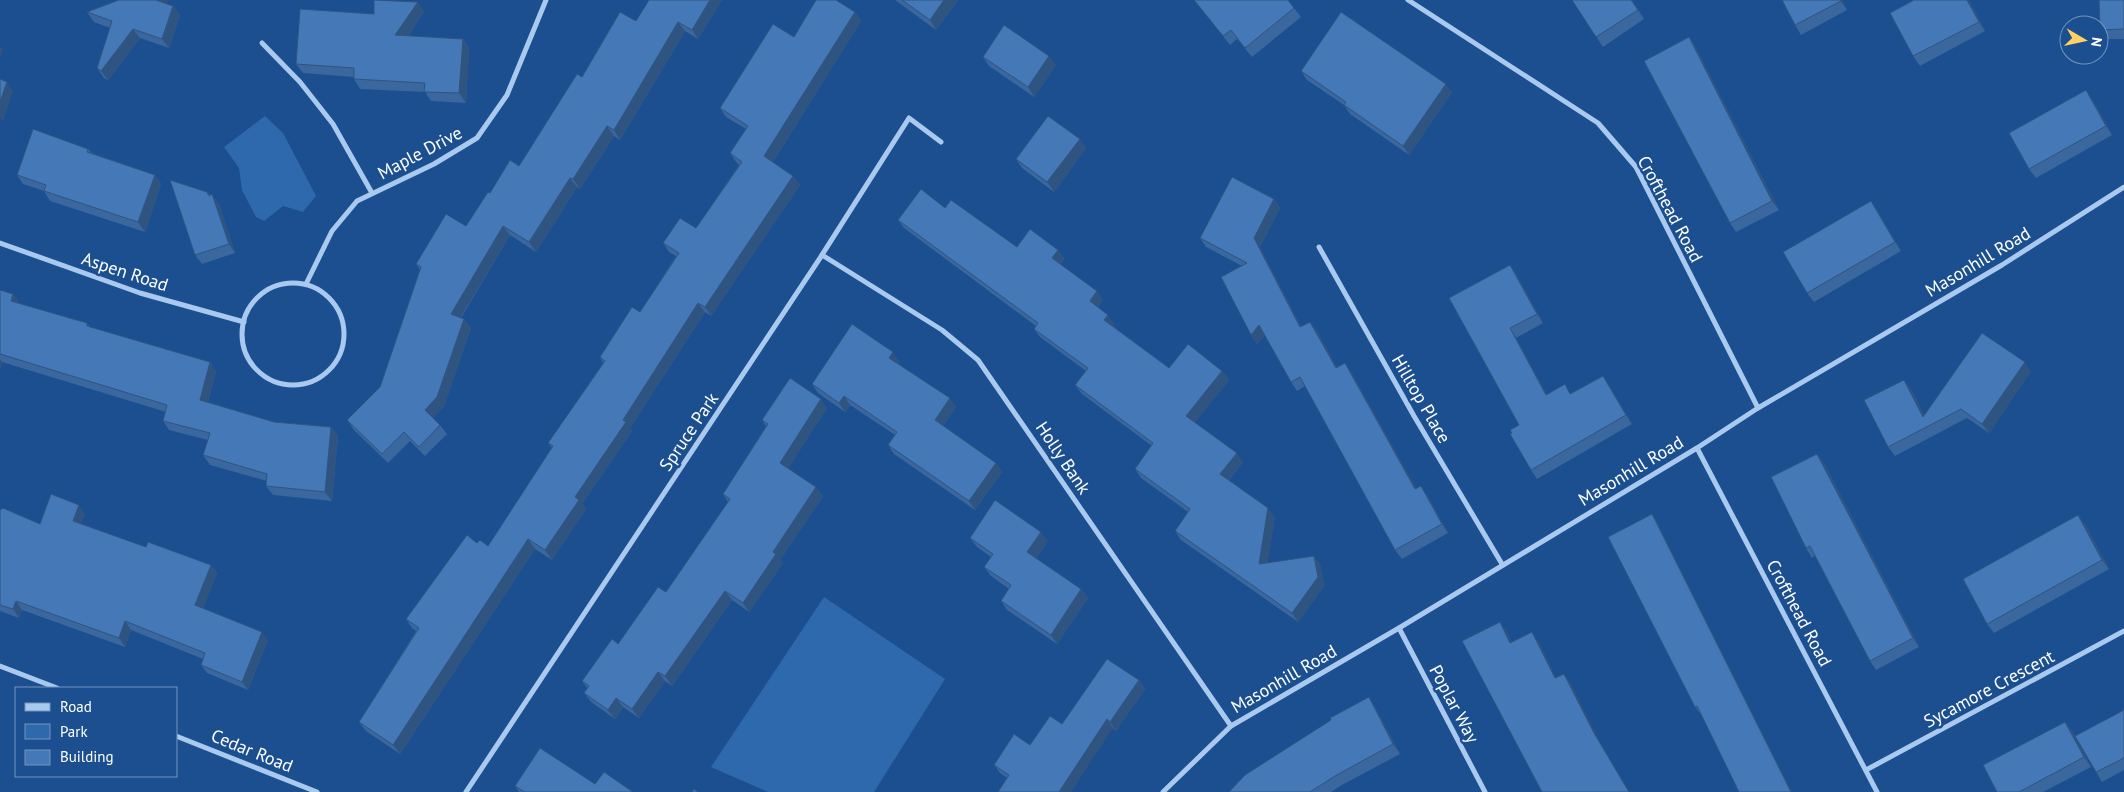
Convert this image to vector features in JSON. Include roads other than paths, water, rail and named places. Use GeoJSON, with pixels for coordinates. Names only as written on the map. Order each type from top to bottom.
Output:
{"type":"FeatureCollection","features":[{"type":"Feature","properties":{"kind":"street","name":"Maple Drive"},"geometry":{"type":"LineString","coordinates":[[306,284],[332,231],[357,200],[434,164],[477,138],[508,95],[546,0]]}},
{"type":"Feature","properties":{"kind":"street","name":"Crofthead Road"},"geometry":{"type":"LineString","coordinates":[[1408,0],[1598,123],[1636,167],[1758,408]]}},
{"type":"Feature","properties":{"kind":"street","name":"Maple Drive"},"geometry":{"type":"LineString","coordinates":[[262,43],[300,82],[333,124],[372,194]]}},
{"type":"Feature","properties":{"kind":"street","name":"Spruce Park"},"geometry":{"type":"LineString","coordinates":[[466,792],[822,255],[908,118],[941,142]]}},
{"type":"Feature","properties":{"kind":"street","name":"Masonhill Road"},"geometry":{"type":"LineString","coordinates":[[1162,792],[1231,726],[1697,448],[1758,408],[2002,265],[2124,187]]}},
{"type":"Feature","properties":{"kind":"street","name":"Aspen Road"},"geometry":{"type":"LineString","coordinates":[[0,243],[140,293],[244,322]]}},
{"type":"Feature","properties":{"kind":"street","name":"Hilltop Place"},"geometry":{"type":"LineString","coordinates":[[1319,247],[1414,416],[1502,564]]}},
{"type":"Feature","properties":{"kind":"street","name":"Holly Bank"},"geometry":{"type":"LineString","coordinates":[[822,255],[942,330],[978,360],[1231,726]]}},
{"type":"Feature","properties":{"kind":"street"},"geometry":{"type":"LineString","coordinates":[[286,283],[306,284],[322,291],[334,304],[342,319],[344,336],[341,352],[333,368],[320,379],[304,385],[286,385],[270,380],[256,370],[246,355],[242,339],[244,322],[253,303],[267,290],[286,283]]}},
{"type":"Feature","properties":{"kind":"street","name":"Crofthead Road"},"geometry":{"type":"LineString","coordinates":[[1697,448],[1876,792]]}},
{"type":"Feature","properties":{"kind":"street","name":"Poplar Way"},"geometry":{"type":"LineString","coordinates":[[1398,628],[1485,792]]}},
{"type":"Feature","properties":{"kind":"street","name":"Sycamore Crescent"},"geometry":{"type":"LineString","coordinates":[[1866,770],[2124,631]]}},
{"type":"Feature","properties":{"kind":"street"},"geometry":{"type":"LineString","coordinates":[[0,666],[54,687]]}},
{"type":"Feature","properties":{"kind":"street","name":"Cedar Road"},"geometry":{"type":"LineString","coordinates":[[178,737],[318,792]]}}]}
